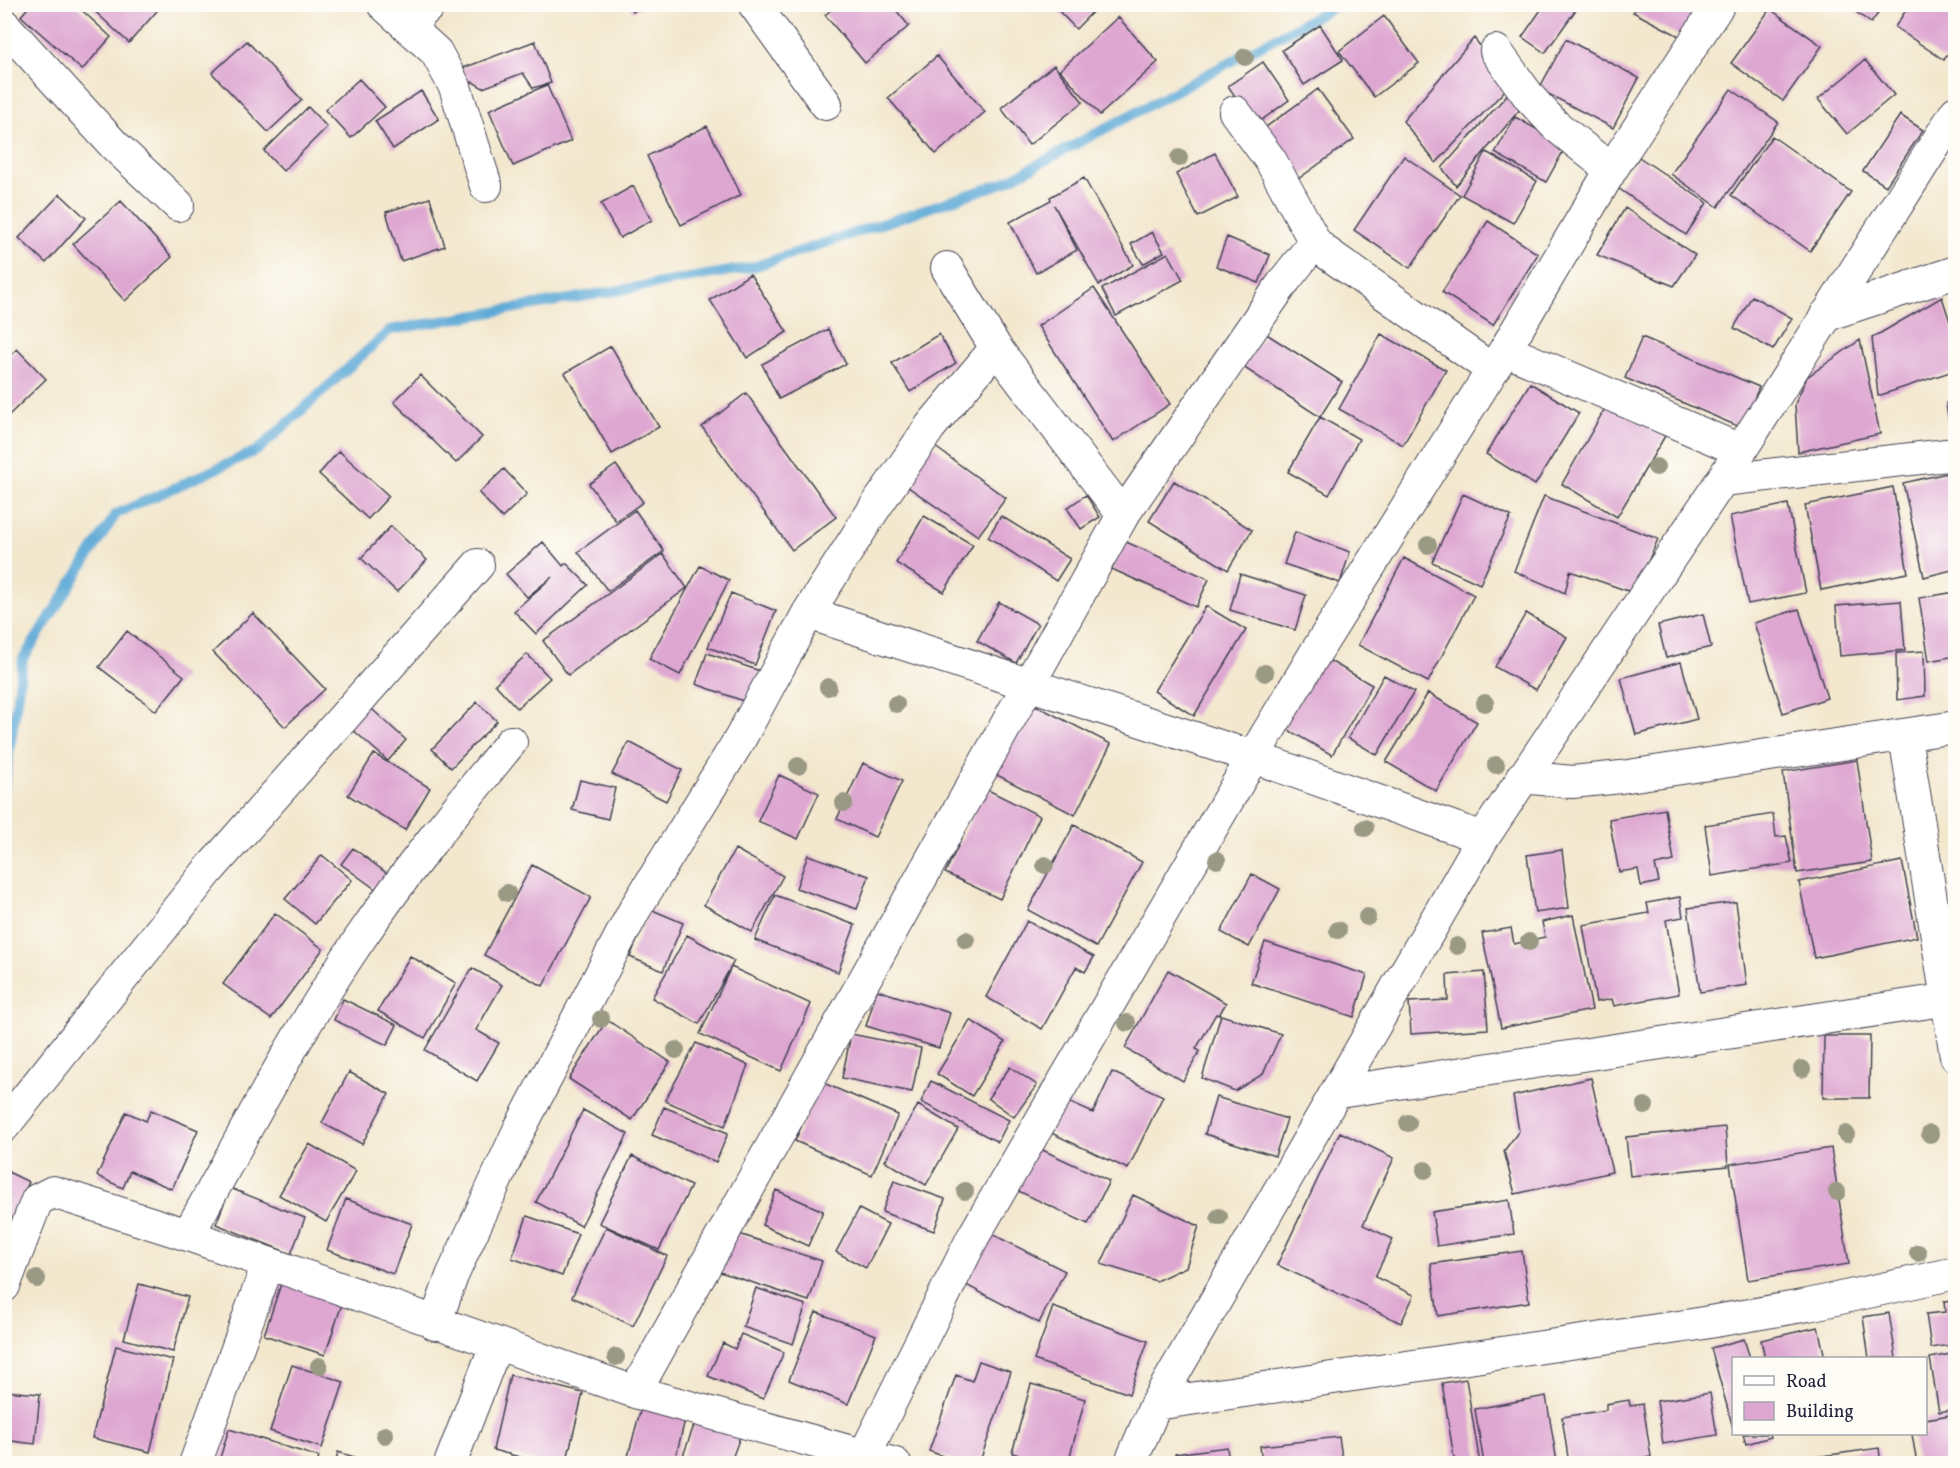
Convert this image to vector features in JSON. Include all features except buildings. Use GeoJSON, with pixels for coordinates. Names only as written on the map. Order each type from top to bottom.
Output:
{"type":"FeatureCollection","features":[{"type":"Feature","properties":{"kind":"street"},"geometry":{"type":"LineString","coordinates":[[383,4],[436,52],[455,87],[486,186]]}},
{"type":"Feature","properties":{"kind":"street"},"geometry":{"type":"LineString","coordinates":[[407,26],[430,4]]}},
{"type":"Feature","properties":{"kind":"street"},"geometry":{"type":"LineString","coordinates":[[754,4],[826,104]]}},
{"type":"Feature","properties":{"kind":"street"},"geometry":{"type":"LineString","coordinates":[[865,1454],[974,1237],[1253,757],[1498,359],[1611,170],[1719,4]]}},
{"type":"Feature","properties":{"kind":"street"},"geometry":{"type":"LineString","coordinates":[[4,26],[106,137],[178,205]]}},
{"type":"Feature","properties":{"kind":"street"},"geometry":{"type":"LineString","coordinates":[[1496,51],[1530,98],[1555,125],[1611,170]]}},
{"type":"Feature","properties":{"kind":"street"},"geometry":{"type":"LineString","coordinates":[[1235,112],[1271,161],[1315,242],[1329,255],[1498,359],[1740,450]]}},
{"type":"Feature","properties":{"kind":"street"},"geometry":{"type":"LineString","coordinates":[[1130,1464],[1156,1404],[1339,1092],[1483,838],[1722,480],[1956,112]]}},
{"type":"Feature","properties":{"kind":"street"},"geometry":{"type":"LineString","coordinates":[[635,1392],[1123,515],[1284,280],[1315,242]]}},
{"type":"Feature","properties":{"kind":"street"},"geometry":{"type":"LineString","coordinates":[[947,268],[996,348],[1123,515]]}},
{"type":"Feature","properties":{"kind":"street"},"geometry":{"type":"LineString","coordinates":[[1826,315],[1956,272]]}},
{"type":"Feature","properties":{"kind":"street"},"geometry":{"type":"LineString","coordinates":[[435,1324],[452,1276],[530,1108],[635,909],[740,739],[808,613],[874,508],[930,427],[996,348]]}},
{"type":"Feature","properties":{"kind":"street"},"geometry":{"type":"LineString","coordinates":[[1722,480],[1956,454]]}},
{"type":"Feature","properties":{"kind":"street"},"geometry":{"type":"LineString","coordinates":[[4,1126],[208,871],[478,565]]}},
{"type":"Feature","properties":{"kind":"street"},"geometry":{"type":"LineString","coordinates":[[808,613],[1027,686],[1253,757],[1483,838]]}},
{"type":"Feature","properties":{"kind":"street"},"geometry":{"type":"LineString","coordinates":[[1522,777],[1572,782],[1602,779],[1956,727]]}},
{"type":"Feature","properties":{"kind":"street"},"geometry":{"type":"LineString","coordinates":[[1905,736],[1951,999],[1956,1056]]}},
{"type":"Feature","properties":{"kind":"street"},"geometry":{"type":"LineString","coordinates":[[188,1235],[293,1047],[358,941],[430,839],[511,742]]}},
{"type":"Feature","properties":{"kind":"street"},"geometry":{"type":"LineString","coordinates":[[1339,1092],[1951,999]]}},
{"type":"Feature","properties":{"kind":"street"},"geometry":{"type":"LineString","coordinates":[[4,1286],[37,1200],[53,1192],[188,1235],[435,1324],[635,1392],[895,1464]]}},
{"type":"Feature","properties":{"kind":"street"},"geometry":{"type":"LineString","coordinates":[[195,1464],[268,1264]]}},
{"type":"Feature","properties":{"kind":"street"},"geometry":{"type":"LineString","coordinates":[[1156,1404],[1692,1325],[1808,1305],[1956,1273]]}},
{"type":"Feature","properties":{"kind":"street"},"geometry":{"type":"LineString","coordinates":[[450,1464],[496,1345]]}},
{"type":"Feature","properties":{"kind":"waterway"},"geometry":{"type":"LineString","coordinates":[[4,788],[23,659],[116,514],[258,450],[390,330],[753,267],[1003,183],[1339,4]]}}]}
